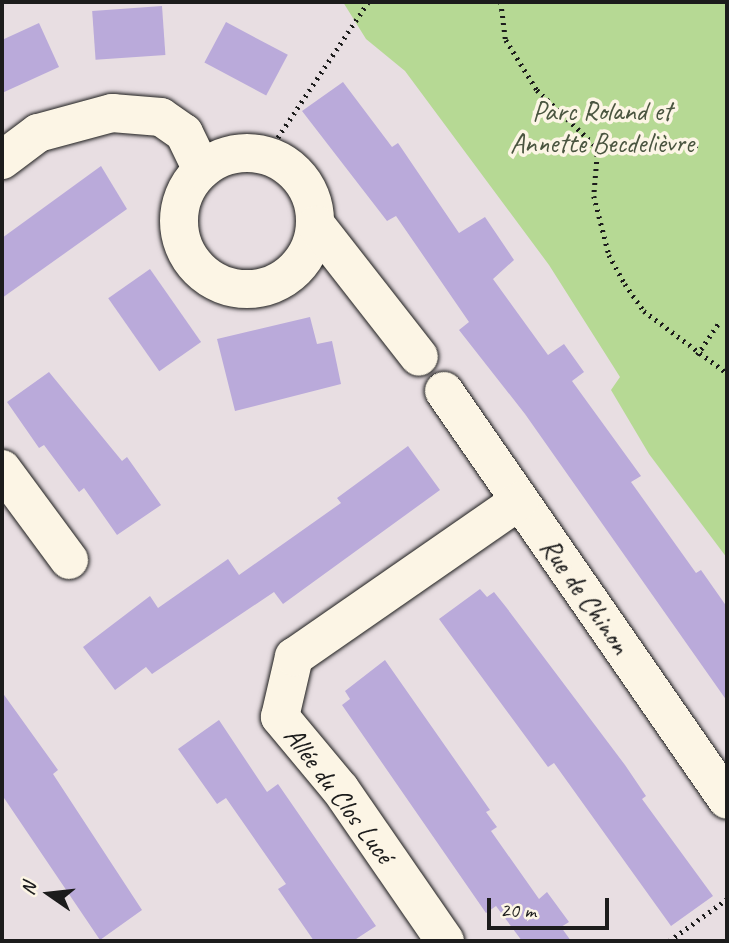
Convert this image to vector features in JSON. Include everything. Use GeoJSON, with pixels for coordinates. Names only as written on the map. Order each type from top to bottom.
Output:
{"type":"FeatureCollection","features":[{"type":"Feature","properties":{"kind":"street"},"geometry":{"type":"LineString","coordinates":[[2,160],[38,133],[112,113],[161,117],[184,133],[202,170]]}},
{"type":"Feature","properties":{"kind":"street"},"geometry":{"type":"LineString","coordinates":[[316,225],[303,258],[276,283],[241,288],[207,276],[181,236],[180,212],[187,188],[202,170],[221,157],[266,155],[303,180],[316,225],[419,357]]}},
{"type":"Feature","properties":{"kind":"street","name":"Rue de Chinon"},"geometry":{"type":"LineString","coordinates":[[444,391],[727,799]]}},
{"type":"Feature","properties":{"kind":"street"},"geometry":{"type":"LineString","coordinates":[[2,468],[69,560]]}},
{"type":"Feature","properties":{"kind":"street","name":"Allée du Clos Lucé"},"geometry":{"type":"LineString","coordinates":[[445,941],[340,789],[280,717],[294,657],[519,502]]}},
{"type":"Feature","properties":{"kind":"path"},"geometry":{"type":"LineString","coordinates":[[266,155],[368,2]]}},
{"type":"Feature","properties":{"kind":"path"},"geometry":{"type":"LineString","coordinates":[[501,2],[506,40],[537,90],[598,148],[701,145]]}},
{"type":"Feature","properties":{"kind":"path"},"geometry":{"type":"LineString","coordinates":[[598,148],[594,197],[609,255],[644,311],[697,355],[727,373]]}},
{"type":"Feature","properties":{"kind":"path"},"geometry":{"type":"LineString","coordinates":[[697,355],[720,321]]}},
{"type":"Feature","properties":{"kind":"path"},"geometry":{"type":"LineString","coordinates":[[669,941],[727,899]]}},
{"type":"Feature","properties":{"kind":"green space","name":"Parc Roland et Annette Becdelièvre"},"geometry":{"type":"Polygon","coordinates":[[[343,2],[727,2],[727,558],[649,454],[611,390],[620,377],[549,265],[405,71],[366,39],[343,2]]]}},
{"type":"Feature","properties":{"kind":"building"},"geometry":{"type":"Polygon","coordinates":[[[162,6],[165,55],[96,60],[92,11],[162,6]]]}},
{"type":"Feature","properties":{"kind":"building"},"geometry":{"type":"Polygon","coordinates":[[[226,22],[288,55],[266,95],[204,63],[226,22]]]}},
{"type":"Feature","properties":{"kind":"building"},"geometry":{"type":"Polygon","coordinates":[[[39,23],[59,67],[2,93],[2,40],[39,23]]]}},
{"type":"Feature","properties":{"kind":"building"},"geometry":{"type":"Polygon","coordinates":[[[343,82],[392,147],[398,143],[459,233],[485,217],[514,260],[493,279],[548,355],[564,344],[584,372],[572,381],[641,476],[631,482],[696,573],[701,570],[727,607],[727,701],[525,414],[459,330],[469,322],[396,216],[387,221],[302,111],[343,82]]]}},
{"type":"Feature","properties":{"kind":"building"},"geometry":{"type":"Polygon","coordinates":[[[101,166],[127,209],[2,298],[2,238],[101,166]]]}},
{"type":"Feature","properties":{"kind":"building"},"geometry":{"type":"Polygon","coordinates":[[[150,269],[201,342],[159,371],[108,298],[150,269]]]}},
{"type":"Feature","properties":{"kind":"building"},"geometry":{"type":"Polygon","coordinates":[[[310,317],[317,344],[332,341],[341,384],[235,411],[217,339],[310,317]]]}},
{"type":"Feature","properties":{"kind":"building"},"geometry":{"type":"Polygon","coordinates":[[[49,372],[122,461],[127,457],[161,505],[117,535],[84,488],[79,492],[44,445],[39,448],[7,402],[49,372]]]}},
{"type":"Feature","properties":{"kind":"building"},"geometry":{"type":"Polygon","coordinates":[[[408,446],[440,490],[283,604],[274,592],[152,674],[146,667],[115,690],[83,647],[150,596],[158,608],[228,559],[239,575],[341,503],[337,498],[408,446]]]}},
{"type":"Feature","properties":{"kind":"building"},"geometry":{"type":"Polygon","coordinates":[[[480,589],[487,597],[494,592],[506,607],[625,765],[646,796],[642,799],[713,896],[671,926],[554,763],[548,767],[439,619],[480,589]]]}},
{"type":"Feature","properties":{"kind":"building"},"geometry":{"type":"Polygon","coordinates":[[[385,660],[490,810],[486,812],[497,827],[491,831],[539,899],[547,892],[569,922],[561,927],[571,941],[522,941],[496,906],[486,913],[342,705],[350,699],[345,691],[385,660]]]}},
{"type":"Feature","properties":{"kind":"building"},"geometry":{"type":"Polygon","coordinates":[[[2,692],[58,770],[53,774],[142,910],[100,940],[2,795],[2,692]]]}},
{"type":"Feature","properties":{"kind":"building"},"geometry":{"type":"Polygon","coordinates":[[[219,720],[267,792],[278,784],[376,926],[353,941],[314,941],[278,889],[286,884],[226,798],[217,804],[178,749],[219,720]]]}}]}
